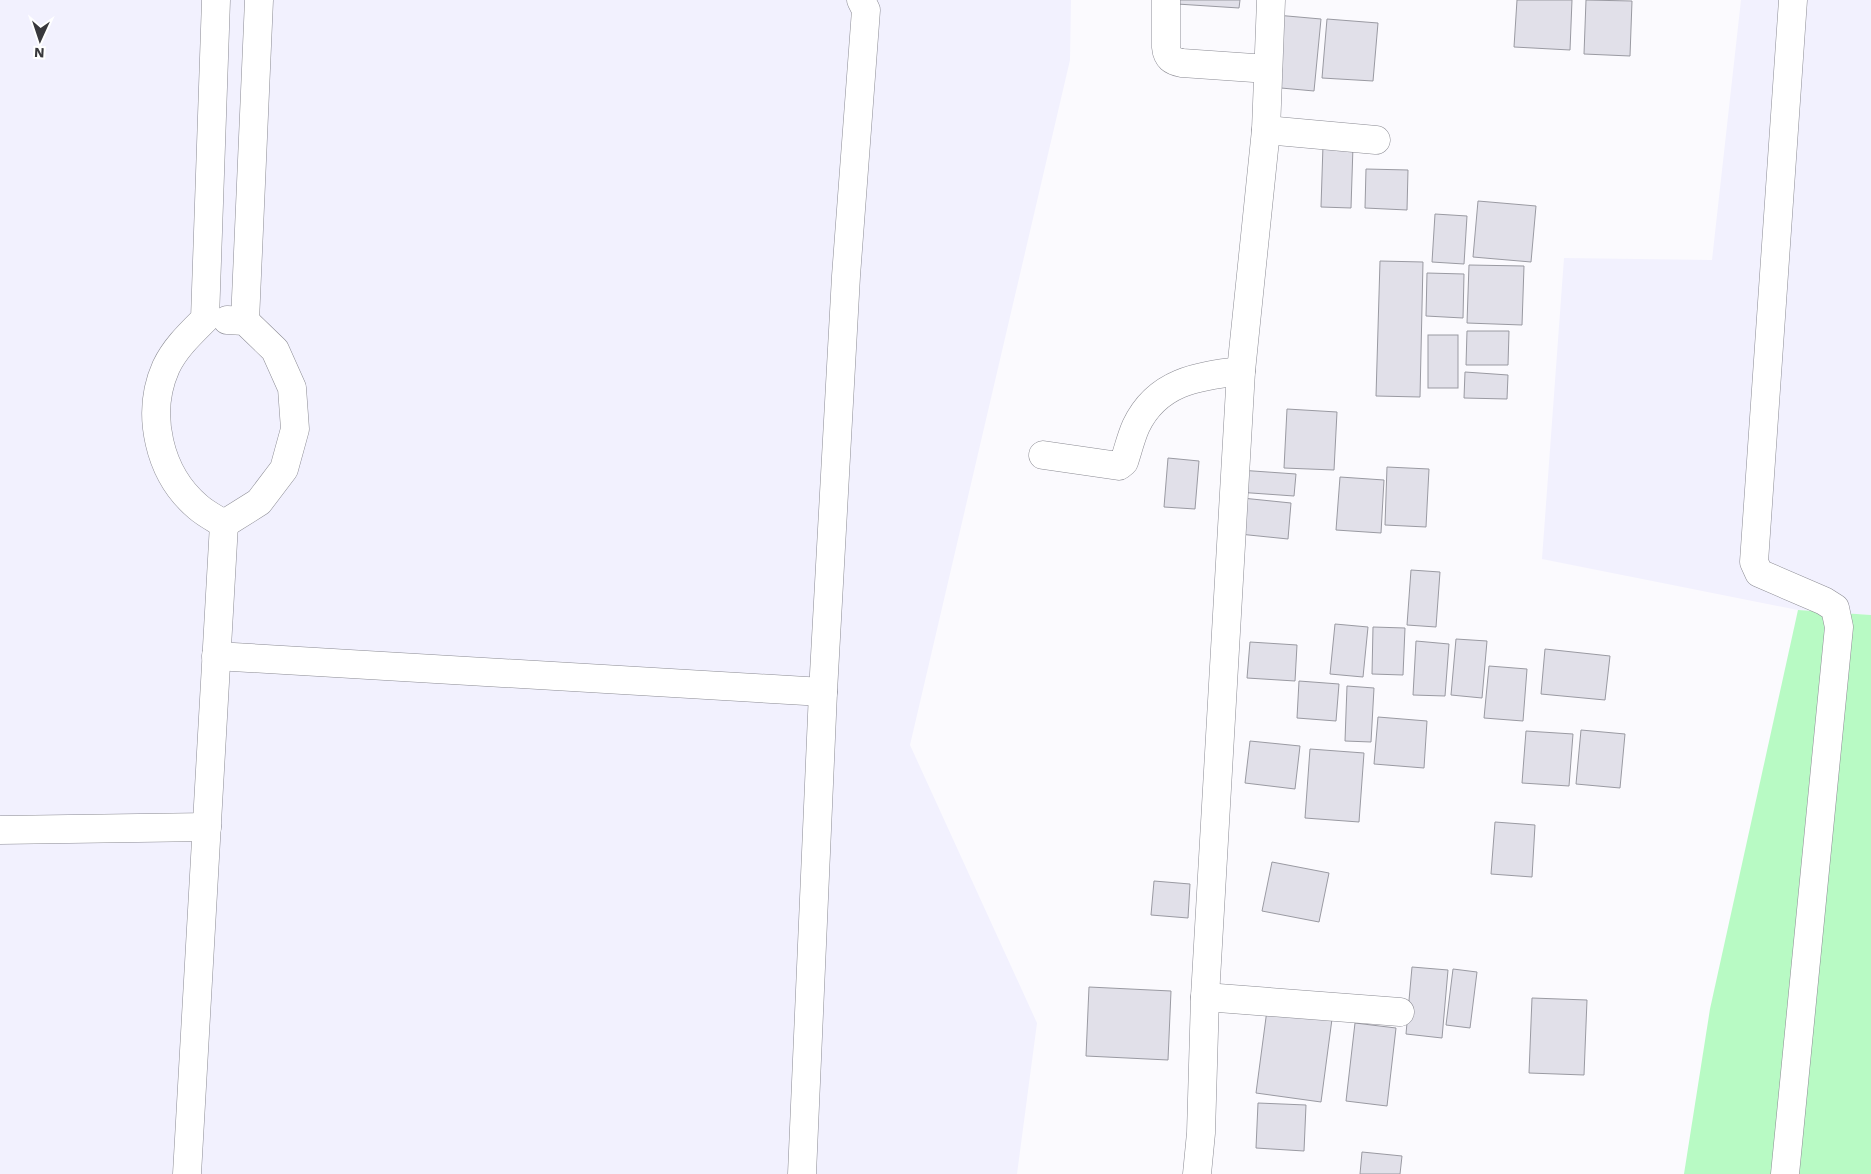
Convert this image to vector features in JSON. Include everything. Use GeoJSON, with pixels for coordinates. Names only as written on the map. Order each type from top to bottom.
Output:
{"type":"FeatureCollection","features":[{"type":"Feature","properties":{"kind":"street"},"geometry":{"type":"LineString","coordinates":[[216,0],[205,319],[183,341],[166,367],[157,396],[156,427],[163,457],[177,484],[198,507],[224,524]]}},
{"type":"Feature","properties":{"kind":"street"},"geometry":{"type":"LineString","coordinates":[[245,321],[259,0]]}},
{"type":"Feature","properties":{"kind":"street"},"geometry":{"type":"LineString","coordinates":[[802,1174],[823,692],[846,276],[866,10],[861,0]]}},
{"type":"Feature","properties":{"kind":"street"},"geometry":{"type":"LineString","coordinates":[[1166,0],[1166,54],[1169,58],[1182,63],[1268,70]]}},
{"type":"Feature","properties":{"kind":"street"},"geometry":{"type":"LineString","coordinates":[[1197,1174],[1201,1133],[1205,997],[1240,371],[1266,130],[1272,0]]}},
{"type":"Feature","properties":{"kind":"street"},"geometry":{"type":"LineString","coordinates":[[1785,1174],[1839,627],[1835,608],[1824,601],[1759,574],[1754,562],[1793,0]]}},
{"type":"Feature","properties":{"kind":"street"},"geometry":{"type":"LineString","coordinates":[[1266,130],[1376,140]]}},
{"type":"Feature","properties":{"kind":"street"},"geometry":{"type":"LineString","coordinates":[[205,319],[245,321],[275,350],[292,388],[295,429],[284,469],[259,502],[224,524]]}},
{"type":"Feature","properties":{"kind":"street"},"geometry":{"type":"LineString","coordinates":[[1043,456],[1119,466],[1124,462],[1137,425],[1150,403],[1161,393],[1177,384],[1205,375],[1240,371]]}},
{"type":"Feature","properties":{"kind":"street"},"geometry":{"type":"LineString","coordinates":[[187,1174],[224,524]]}},
{"type":"Feature","properties":{"kind":"street"},"geometry":{"type":"LineString","coordinates":[[216,656],[823,692]]}},
{"type":"Feature","properties":{"kind":"street"},"geometry":{"type":"LineString","coordinates":[[0,830],[206,827]]}},
{"type":"Feature","properties":{"kind":"street"},"geometry":{"type":"LineString","coordinates":[[1205,997],[1400,1012]]}},
{"type":"Feature","properties":{"kind":"shaded area"},"geometry":{"type":"Polygon","coordinates":[[[0,0],[1071,0],[1070,60],[910,745],[1037,1023],[1017,1174],[0,1174],[0,0]]]}},
{"type":"Feature","properties":{"kind":"shaded area"},"geometry":{"type":"Polygon","coordinates":[[[1741,0],[1871,0],[1871,615],[1798,610],[1542,559],[1564,258],[1712,260],[1741,0]]]}},
{"type":"Feature","properties":{"kind":"green space"},"geometry":{"type":"Polygon","coordinates":[[[1798,610],[1871,615],[1871,1174],[1684,1174],[1710,1009],[1798,610]]]}},
{"type":"Feature","properties":{"kind":"building"},"geometry":{"type":"Polygon","coordinates":[[[1177,0],[1240,0],[1239,8],[1177,4],[1177,0]]]}},
{"type":"Feature","properties":{"kind":"building"},"geometry":{"type":"Polygon","coordinates":[[[1517,0],[1572,0],[1570,50],[1514,47],[1517,0]]]}},
{"type":"Feature","properties":{"kind":"building"},"geometry":{"type":"Polygon","coordinates":[[[1586,0],[1632,1],[1630,56],[1584,54],[1586,0]]]}},
{"type":"Feature","properties":{"kind":"building"},"geometry":{"type":"Polygon","coordinates":[[[1276,15],[1321,19],[1314,91],[1270,87],[1276,15]]]}},
{"type":"Feature","properties":{"kind":"building"},"geometry":{"type":"Polygon","coordinates":[[[1327,19],[1378,23],[1373,81],[1322,78],[1327,19]]]}},
{"type":"Feature","properties":{"kind":"building"},"geometry":{"type":"Polygon","coordinates":[[[1323,145],[1353,146],[1351,208],[1321,207],[1323,145]]]}},
{"type":"Feature","properties":{"kind":"building"},"geometry":{"type":"Polygon","coordinates":[[[1366,169],[1408,170],[1407,210],[1365,208],[1366,169]]]}},
{"type":"Feature","properties":{"kind":"building"},"geometry":{"type":"Polygon","coordinates":[[[1478,201],[1536,206],[1531,262],[1473,257],[1478,201]]]}},
{"type":"Feature","properties":{"kind":"building"},"geometry":{"type":"Polygon","coordinates":[[[1435,214],[1467,216],[1464,264],[1432,262],[1435,214]]]}},
{"type":"Feature","properties":{"kind":"building"},"geometry":{"type":"Polygon","coordinates":[[[1380,261],[1423,262],[1420,397],[1376,396],[1380,261]]]}},
{"type":"Feature","properties":{"kind":"building"},"geometry":{"type":"Polygon","coordinates":[[[1469,265],[1524,266],[1522,325],[1467,323],[1469,265]]]}},
{"type":"Feature","properties":{"kind":"building"},"geometry":{"type":"Polygon","coordinates":[[[1427,273],[1464,274],[1463,318],[1426,316],[1427,273]]]}},
{"type":"Feature","properties":{"kind":"building"},"geometry":{"type":"Polygon","coordinates":[[[1467,331],[1509,331],[1508,365],[1466,365],[1467,331]]]}},
{"type":"Feature","properties":{"kind":"building"},"geometry":{"type":"Polygon","coordinates":[[[1428,335],[1458,335],[1458,388],[1428,388],[1428,335]]]}},
{"type":"Feature","properties":{"kind":"building"},"geometry":{"type":"Polygon","coordinates":[[[1465,372],[1508,375],[1507,399],[1464,398],[1465,372]]]}},
{"type":"Feature","properties":{"kind":"building"},"geometry":{"type":"Polygon","coordinates":[[[1287,409],[1337,412],[1334,470],[1284,468],[1287,409]]]}},
{"type":"Feature","properties":{"kind":"building"},"geometry":{"type":"Polygon","coordinates":[[[1168,458],[1199,461],[1195,509],[1164,507],[1168,458]]]}},
{"type":"Feature","properties":{"kind":"building"},"geometry":{"type":"Polygon","coordinates":[[[1387,467],[1429,469],[1426,527],[1385,525],[1387,467]]]}},
{"type":"Feature","properties":{"kind":"building"},"geometry":{"type":"Polygon","coordinates":[[[1239,470],[1296,474],[1294,496],[1237,492],[1239,470]]]}},
{"type":"Feature","properties":{"kind":"building"},"geometry":{"type":"Polygon","coordinates":[[[1340,477],[1384,480],[1381,533],[1336,530],[1340,477]]]}},
{"type":"Feature","properties":{"kind":"building"},"geometry":{"type":"Polygon","coordinates":[[[1242,498],[1291,503],[1288,539],[1239,534],[1242,498]]]}},
{"type":"Feature","properties":{"kind":"building"},"geometry":{"type":"Polygon","coordinates":[[[1411,570],[1440,572],[1436,627],[1407,625],[1411,570]]]}},
{"type":"Feature","properties":{"kind":"building"},"geometry":{"type":"Polygon","coordinates":[[[1335,624],[1368,627],[1363,677],[1330,674],[1335,624]]]}},
{"type":"Feature","properties":{"kind":"building"},"geometry":{"type":"Polygon","coordinates":[[[1373,627],[1405,628],[1403,675],[1372,674],[1373,627]]]}},
{"type":"Feature","properties":{"kind":"building"},"geometry":{"type":"Polygon","coordinates":[[[1456,639],[1487,641],[1482,698],[1451,695],[1456,639]]]}},
{"type":"Feature","properties":{"kind":"building"},"geometry":{"type":"Polygon","coordinates":[[[1416,641],[1449,644],[1445,696],[1413,695],[1416,641]]]}},
{"type":"Feature","properties":{"kind":"building"},"geometry":{"type":"Polygon","coordinates":[[[1250,642],[1297,645],[1295,681],[1247,678],[1250,642]]]}},
{"type":"Feature","properties":{"kind":"building"},"geometry":{"type":"Polygon","coordinates":[[[1545,649],[1610,656],[1605,700],[1541,694],[1545,649]]]}},
{"type":"Feature","properties":{"kind":"building"},"geometry":{"type":"Polygon","coordinates":[[[1489,666],[1527,669],[1523,721],[1484,718],[1489,666]]]}},
{"type":"Feature","properties":{"kind":"building"},"geometry":{"type":"Polygon","coordinates":[[[1299,681],[1339,684],[1336,721],[1297,718],[1299,681]]]}},
{"type":"Feature","properties":{"kind":"building"},"geometry":{"type":"Polygon","coordinates":[[[1347,686],[1374,688],[1371,742],[1345,741],[1347,686]]]}},
{"type":"Feature","properties":{"kind":"building"},"geometry":{"type":"Polygon","coordinates":[[[1378,717],[1427,721],[1424,768],[1374,764],[1378,717]]]}},
{"type":"Feature","properties":{"kind":"building"},"geometry":{"type":"Polygon","coordinates":[[[1581,730],[1625,734],[1620,788],[1576,784],[1581,730]]]}},
{"type":"Feature","properties":{"kind":"building"},"geometry":{"type":"Polygon","coordinates":[[[1526,731],[1573,734],[1569,786],[1522,783],[1526,731]]]}},
{"type":"Feature","properties":{"kind":"building"},"geometry":{"type":"Polygon","coordinates":[[[1250,741],[1300,746],[1295,789],[1245,783],[1250,741]]]}},
{"type":"Feature","properties":{"kind":"building"},"geometry":{"type":"Polygon","coordinates":[[[1310,749],[1364,753],[1359,822],[1305,818],[1310,749]]]}},
{"type":"Feature","properties":{"kind":"building"},"geometry":{"type":"Polygon","coordinates":[[[1495,822],[1535,825],[1532,877],[1491,874],[1495,822]]]}},
{"type":"Feature","properties":{"kind":"building"},"geometry":{"type":"Polygon","coordinates":[[[1272,862],[1329,873],[1319,922],[1262,911],[1272,862]]]}},
{"type":"Feature","properties":{"kind":"building"},"geometry":{"type":"Polygon","coordinates":[[[1154,881],[1190,884],[1188,918],[1151,915],[1154,881]]]}},
{"type":"Feature","properties":{"kind":"building"},"geometry":{"type":"Polygon","coordinates":[[[1412,967],[1448,970],[1442,1038],[1406,1034],[1412,967]]]}},
{"type":"Feature","properties":{"kind":"building"},"geometry":{"type":"Polygon","coordinates":[[[1453,969],[1477,972],[1470,1028],[1446,1025],[1453,969]]]}},
{"type":"Feature","properties":{"kind":"building"},"geometry":{"type":"Polygon","coordinates":[[[1089,987],[1171,991],[1168,1060],[1086,1056],[1089,987]]]}},
{"type":"Feature","properties":{"kind":"building"},"geometry":{"type":"Polygon","coordinates":[[[1532,998],[1587,1000],[1584,1075],[1529,1073],[1532,998]]]}},
{"type":"Feature","properties":{"kind":"building"},"geometry":{"type":"Polygon","coordinates":[[[1267,1010],[1332,1019],[1321,1102],[1256,1093],[1267,1010]]]}},
{"type":"Feature","properties":{"kind":"building"},"geometry":{"type":"Polygon","coordinates":[[[1355,1023],[1396,1028],[1387,1106],[1346,1101],[1355,1023]]]}},
{"type":"Feature","properties":{"kind":"building"},"geometry":{"type":"Polygon","coordinates":[[[1258,1103],[1306,1105],[1304,1151],[1256,1148],[1258,1103]]]}},
{"type":"Feature","properties":{"kind":"building"},"geometry":{"type":"Polygon","coordinates":[[[1362,1152],[1402,1156],[1400,1174],[1360,1174],[1362,1152]]]}}]}
